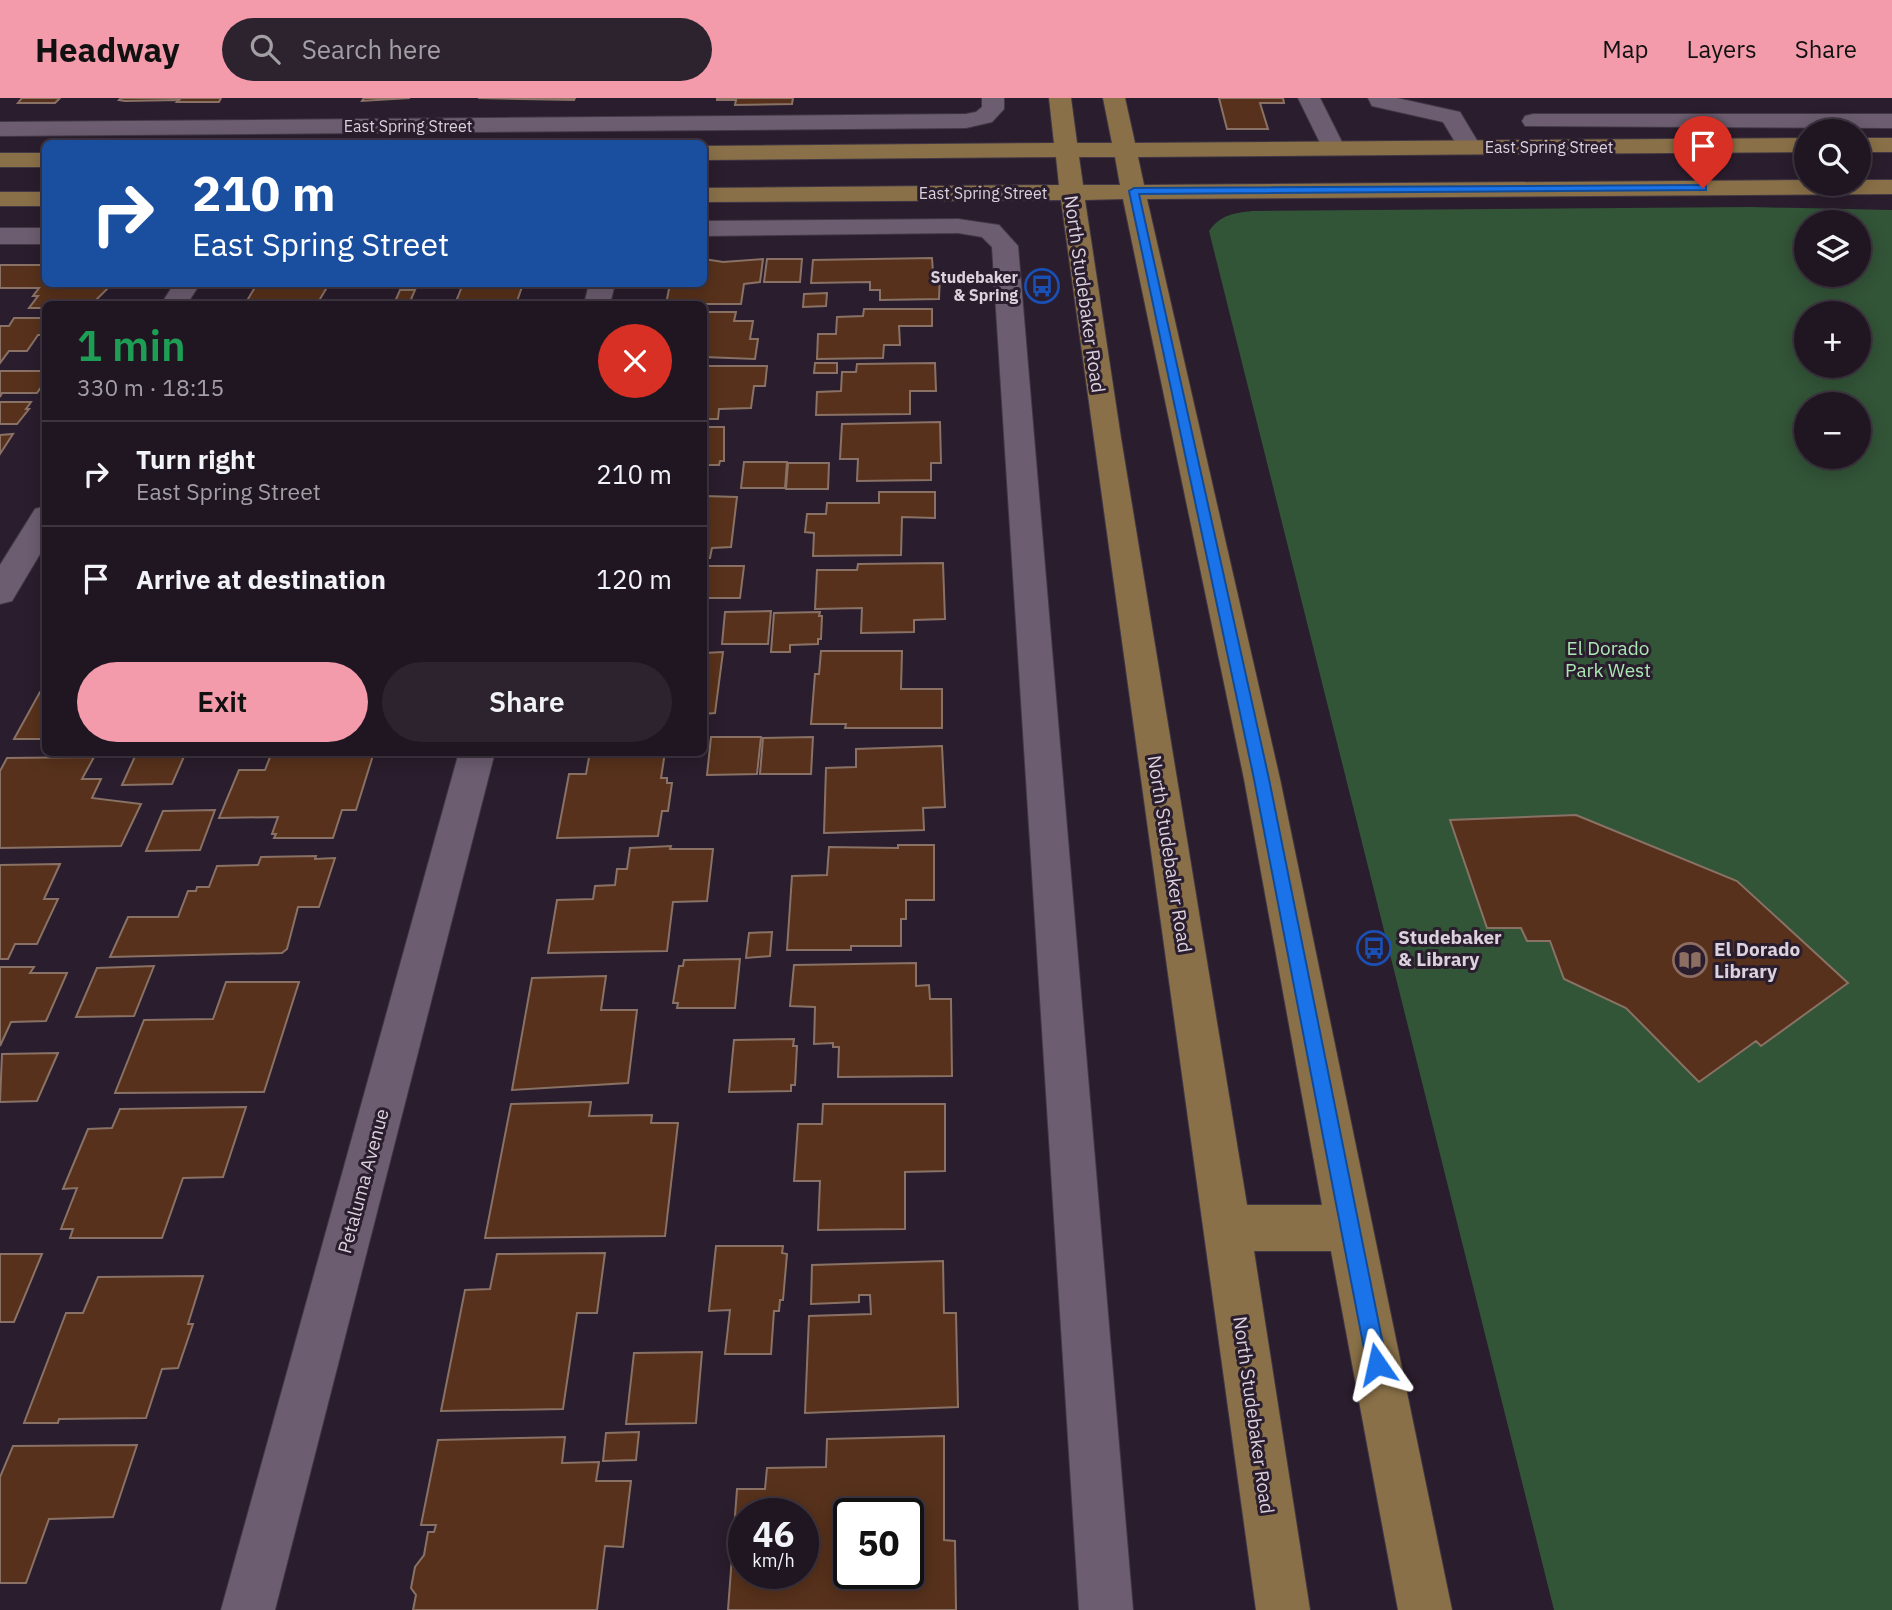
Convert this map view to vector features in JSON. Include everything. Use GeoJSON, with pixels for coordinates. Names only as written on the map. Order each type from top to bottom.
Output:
{"type":"FeatureCollection","features":[{"type":"Feature","properties":{"kind":"main road","name":"North Studebaker Road"},"geometry":{"type":"LineString","coordinates":[[1060,98],[1123,560],[1227,1228],[1283,1610]]}},
{"type":"Feature","properties":{"kind":"main road"},"geometry":{"type":"LineString","coordinates":[[1114,98],[1262,779],[1425,1610]]}},
{"type":"Feature","properties":{"kind":"main road","name":"East Spring Street"},"geometry":{"type":"LineString","coordinates":[[707,195],[1068,172],[1125,150],[1794,145]]}},
{"type":"Feature","properties":{"kind":"main road"},"geometry":{"type":"LineString","coordinates":[[1871,145],[1892,145]]}},
{"type":"Feature","properties":{"kind":"main road","name":"East Spring Street"},"geometry":{"type":"LineString","coordinates":[[707,153],[1068,172],[1134,191],[1892,187]]}},
{"type":"Feature","properties":{"kind":"main road"},"geometry":{"type":"LineString","coordinates":[[0,160],[42,160]]}},
{"type":"Feature","properties":{"kind":"main road"},"geometry":{"type":"LineString","coordinates":[[0,199],[42,199]]}},
{"type":"Feature","properties":{"kind":"main road"},"geometry":{"type":"LineString","coordinates":[[1227,1228],[1351,1228]]}},
{"type":"Feature","properties":{"kind":"street"},"geometry":{"type":"LineString","coordinates":[[641,124],[648,98]]}},
{"type":"Feature","properties":{"kind":"street"},"geometry":{"type":"LineString","coordinates":[[1309,98],[1333,148]]}},
{"type":"Feature","properties":{"kind":"street"},"geometry":{"type":"LineString","coordinates":[[1379,98],[1380,101],[1453,107],[1468,147]]}},
{"type":"Feature","properties":{"kind":"street"},"geometry":{"type":"LineString","coordinates":[[1494,147],[1533,121],[1520,98]]}},
{"type":"Feature","properties":{"kind":"street"},"geometry":{"type":"LineString","coordinates":[[1878,98],[1892,113]]}},
{"type":"Feature","properties":{"kind":"street","name":"East Spring Street"},"geometry":{"type":"LineString","coordinates":[[0,129],[287,117],[641,124],[967,121],[988,107]]}},
{"type":"Feature","properties":{"kind":"street","name":"East Spring Street"},"geometry":{"type":"LineString","coordinates":[[1533,121],[1892,121]]}},
{"type":"Feature","properties":{"kind":"street","name":"East Spring Street"},"geometry":{"type":"LineString","coordinates":[[707,229],[958,226],[990,230],[1005,246],[1106,1610]]}},
{"type":"Feature","properties":{"kind":"street"},"geometry":{"type":"LineString","coordinates":[[0,236],[42,236]]}},
{"type":"Feature","properties":{"kind":"street"},"geometry":{"type":"LineString","coordinates":[[0,593],[42,524]]}},
{"type":"Feature","properties":{"kind":"street","name":"Petaluma Avenue"},"geometry":{"type":"LineString","coordinates":[[248,1610],[476,756]]}},
{"type":"Feature","properties":{"kind":"green space","name":"El Dorado Park West"},"geometry":{"type":"Polygon","coordinates":[[[1750,207],[1892,210],[1892,1610],[1554,1610],[1209,231],[1218,221],[1239,213],[1750,207]]]}},
{"type":"Feature","properties":{"kind":"building"},"geometry":{"type":"Polygon","coordinates":[[[22,98],[60,98],[55,103],[18,103],[22,98]]]}},
{"type":"Feature","properties":{"kind":"building"},"geometry":{"type":"Polygon","coordinates":[[[221,98],[219,102],[177,102],[179,100],[119,100],[221,98]]]}},
{"type":"Feature","properties":{"kind":"building"},"geometry":{"type":"Polygon","coordinates":[[[364,98],[410,98],[362,101],[364,98]]]}},
{"type":"Feature","properties":{"kind":"building"},"geometry":{"type":"Polygon","coordinates":[[[478,98],[575,98],[574,100],[478,98]]]}},
{"type":"Feature","properties":{"kind":"building"},"geometry":{"type":"Polygon","coordinates":[[[717,98],[793,98],[792,104],[735,105],[736,100],[717,98]]]}},
{"type":"Feature","properties":{"kind":"building"},"geometry":{"type":"Polygon","coordinates":[[[1219,98],[1283,98],[1284,103],[1260,103],[1268,129],[1227,129],[1219,98]]]}},
{"type":"Feature","properties":{"kind":"building"},"geometry":{"type":"Polygon","coordinates":[[[932,258],[933,272],[940,274],[939,299],[880,300],[880,290],[870,290],[870,282],[811,283],[813,260],[932,258]]]}},
{"type":"Feature","properties":{"kind":"building"},"geometry":{"type":"Polygon","coordinates":[[[707,259],[723,262],[763,259],[760,282],[744,284],[741,304],[667,301],[669,287],[707,287],[707,259]]]}},
{"type":"Feature","properties":{"kind":"building"},"geometry":{"type":"Polygon","coordinates":[[[767,259],[802,259],[800,282],[764,282],[767,259]]]}},
{"type":"Feature","properties":{"kind":"building"},"geometry":{"type":"Polygon","coordinates":[[[0,265],[42,265],[42,287],[109,287],[95,301],[42,301],[42,308],[29,308],[38,296],[33,296],[39,288],[0,288],[0,265]]]}},
{"type":"Feature","properties":{"kind":"building"},"geometry":{"type":"Polygon","coordinates":[[[255,287],[327,287],[319,301],[247,301],[255,287]]]}},
{"type":"Feature","properties":{"kind":"building"},"geometry":{"type":"Polygon","coordinates":[[[462,287],[522,287],[517,301],[456,301],[462,287]]]}},
{"type":"Feature","properties":{"kind":"building"},"geometry":{"type":"Polygon","coordinates":[[[400,290],[415,290],[410,301],[395,301],[400,290]]]}},
{"type":"Feature","properties":{"kind":"building"},"geometry":{"type":"Polygon","coordinates":[[[827,293],[826,306],[803,307],[804,294],[827,293]]]}},
{"type":"Feature","properties":{"kind":"building"},"geometry":{"type":"Polygon","coordinates":[[[864,309],[932,309],[932,326],[899,326],[900,345],[884,345],[883,358],[817,359],[818,334],[836,334],[837,317],[863,316],[864,309]]]}},
{"type":"Feature","properties":{"kind":"building"},"geometry":{"type":"Polygon","coordinates":[[[707,312],[736,312],[734,321],[753,321],[750,339],[758,339],[755,359],[707,357],[707,312]]]}},
{"type":"Feature","properties":{"kind":"building"},"geometry":{"type":"Polygon","coordinates":[[[14,318],[42,318],[42,335],[38,335],[27,351],[9,351],[0,363],[0,326],[9,326],[14,318]]]}},
{"type":"Feature","properties":{"kind":"building"},"geometry":{"type":"Polygon","coordinates":[[[815,363],[837,363],[837,373],[814,373],[815,363]]]}},
{"type":"Feature","properties":{"kind":"building"},"geometry":{"type":"Polygon","coordinates":[[[935,363],[936,391],[910,391],[910,414],[816,415],[817,392],[841,391],[842,372],[856,372],[857,364],[935,363]]]}},
{"type":"Feature","properties":{"kind":"building"},"geometry":{"type":"Polygon","coordinates":[[[707,366],[767,366],[765,386],[754,386],[751,408],[719,409],[718,419],[707,419],[707,366]]]}},
{"type":"Feature","properties":{"kind":"building"},"geometry":{"type":"Polygon","coordinates":[[[0,371],[42,371],[42,386],[37,393],[2,393],[0,397],[0,371]]]}},
{"type":"Feature","properties":{"kind":"building"},"geometry":{"type":"Polygon","coordinates":[[[0,402],[31,402],[17,424],[0,424],[0,402]]]}},
{"type":"Feature","properties":{"kind":"building"},"geometry":{"type":"Polygon","coordinates":[[[940,422],[941,463],[931,463],[931,480],[857,481],[858,459],[840,459],[842,424],[940,422]]]}},
{"type":"Feature","properties":{"kind":"building"},"geometry":{"type":"Polygon","coordinates":[[[707,427],[724,427],[724,461],[720,461],[719,465],[707,465],[707,427]]]}},
{"type":"Feature","properties":{"kind":"building"},"geometry":{"type":"Polygon","coordinates":[[[13,434],[0,454],[0,435],[13,434]]]}},
{"type":"Feature","properties":{"kind":"building"},"geometry":{"type":"Polygon","coordinates":[[[744,462],[787,462],[785,488],[741,488],[744,462]]]}},
{"type":"Feature","properties":{"kind":"building"},"geometry":{"type":"Polygon","coordinates":[[[788,463],[829,463],[828,489],[786,489],[788,463]]]}},
{"type":"Feature","properties":{"kind":"building"},"geometry":{"type":"Polygon","coordinates":[[[879,492],[935,492],[935,518],[902,517],[901,555],[813,556],[814,533],[805,532],[807,514],[826,514],[827,503],[879,503],[879,492]]]}},
{"type":"Feature","properties":{"kind":"building"},"geometry":{"type":"Polygon","coordinates":[[[707,496],[737,497],[731,547],[712,548],[710,558],[707,558],[707,496]]]}},
{"type":"Feature","properties":{"kind":"building"},"geometry":{"type":"Polygon","coordinates":[[[943,563],[945,619],[914,620],[914,632],[861,633],[862,608],[815,609],[817,570],[857,570],[858,564],[943,563]]]}},
{"type":"Feature","properties":{"kind":"building"},"geometry":{"type":"Polygon","coordinates":[[[707,566],[744,566],[740,598],[707,598],[707,566]]]}},
{"type":"Feature","properties":{"kind":"building"},"geometry":{"type":"Polygon","coordinates":[[[771,611],[768,644],[722,644],[725,612],[771,611]]]}},
{"type":"Feature","properties":{"kind":"building"},"geometry":{"type":"Polygon","coordinates":[[[820,612],[821,639],[818,639],[818,644],[790,645],[790,652],[771,652],[774,613],[820,612]]]}},
{"type":"Feature","properties":{"kind":"building"},"geometry":{"type":"Polygon","coordinates":[[[821,651],[902,651],[901,689],[942,689],[942,728],[845,728],[846,724],[811,724],[815,674],[819,674],[821,651]]]}},
{"type":"Feature","properties":{"kind":"building"},"geometry":{"type":"Polygon","coordinates":[[[723,652],[715,713],[707,714],[707,653],[723,652]]]}},
{"type":"Feature","properties":{"kind":"building"},"geometry":{"type":"Polygon","coordinates":[[[40,692],[42,692],[42,739],[14,739],[40,692]]]}},
{"type":"Feature","properties":{"kind":"building"},"geometry":{"type":"Polygon","coordinates":[[[711,737],[761,737],[757,774],[707,775],[711,737]]]}},
{"type":"Feature","properties":{"kind":"building"},"geometry":{"type":"Polygon","coordinates":[[[813,737],[811,774],[760,774],[763,738],[813,737]]]}},
{"type":"Feature","properties":{"kind":"building"},"geometry":{"type":"Polygon","coordinates":[[[942,746],[945,807],[923,808],[924,830],[824,833],[826,768],[856,767],[856,749],[942,746]]]}},
{"type":"Feature","properties":{"kind":"building"},"geometry":{"type":"Polygon","coordinates":[[[135,756],[184,756],[172,784],[122,785],[135,756]]]}},
{"type":"Feature","properties":{"kind":"building"},"geometry":{"type":"Polygon","coordinates":[[[270,756],[373,756],[356,810],[342,810],[333,838],[274,838],[276,834],[272,834],[278,817],[219,818],[239,770],[265,770],[270,756]]]}},
{"type":"Feature","properties":{"kind":"building"},"geometry":{"type":"Polygon","coordinates":[[[589,756],[664,756],[661,778],[667,778],[667,783],[672,783],[668,811],[662,811],[658,836],[557,838],[569,774],[586,774],[589,756]]]}},
{"type":"Feature","properties":{"kind":"building"},"geometry":{"type":"Polygon","coordinates":[[[94,757],[82,779],[101,779],[92,798],[141,804],[121,846],[0,848],[0,771],[7,758],[94,757]]]}},
{"type":"Feature","properties":{"kind":"building"},"geometry":{"type":"Polygon","coordinates":[[[215,810],[200,850],[146,851],[163,811],[215,810]]]}},
{"type":"Feature","properties":{"kind":"building","name":"El Dorado Library"},"geometry":{"type":"Polygon","coordinates":[[[1576,815],[1737,881],[1848,983],[1761,1046],[1756,1041],[1699,1082],[1626,1008],[1564,979],[1550,941],[1527,941],[1521,928],[1487,928],[1450,820],[1576,815]]]}},
{"type":"Feature","properties":{"kind":"building"},"geometry":{"type":"Polygon","coordinates":[[[898,845],[934,845],[934,900],[906,900],[906,919],[901,919],[901,946],[851,946],[851,950],[787,950],[792,876],[827,875],[829,847],[898,848],[898,845]]]}},
{"type":"Feature","properties":{"kind":"building"},"geometry":{"type":"Polygon","coordinates":[[[671,846],[670,849],[713,849],[707,901],[673,902],[667,951],[548,953],[557,900],[593,899],[595,886],[615,885],[617,869],[627,869],[630,848],[671,846]]]}},
{"type":"Feature","properties":{"kind":"building"},"geometry":{"type":"Polygon","coordinates":[[[316,856],[315,859],[335,858],[319,907],[298,907],[287,949],[282,953],[110,957],[128,917],[178,917],[188,891],[196,891],[197,887],[209,887],[217,866],[258,865],[261,857],[316,856]]]}},
{"type":"Feature","properties":{"kind":"building"},"geometry":{"type":"Polygon","coordinates":[[[60,864],[44,899],[58,899],[37,944],[15,944],[8,959],[0,959],[0,865],[60,864]]]}},
{"type":"Feature","properties":{"kind":"building"},"geometry":{"type":"Polygon","coordinates":[[[772,932],[770,956],[746,958],[749,933],[772,932]]]}},
{"type":"Feature","properties":{"kind":"building"},"geometry":{"type":"Polygon","coordinates":[[[740,959],[735,1008],[677,1008],[678,1003],[673,1003],[679,966],[683,966],[684,960],[740,959]]]}},
{"type":"Feature","properties":{"kind":"building"},"geometry":{"type":"Polygon","coordinates":[[[916,963],[916,986],[929,985],[930,999],[951,999],[952,1076],[838,1077],[839,1047],[833,1047],[833,1043],[814,1044],[815,1007],[790,1006],[794,965],[916,963]]]}},
{"type":"Feature","properties":{"kind":"building"},"geometry":{"type":"Polygon","coordinates":[[[154,966],[134,1016],[76,1017],[97,968],[154,966]]]}},
{"type":"Feature","properties":{"kind":"building"},"geometry":{"type":"Polygon","coordinates":[[[0,967],[34,967],[30,973],[67,973],[46,1021],[11,1022],[0,1046],[0,967]]]}},
{"type":"Feature","properties":{"kind":"building"},"geometry":{"type":"Polygon","coordinates":[[[606,976],[601,1010],[637,1010],[628,1083],[512,1090],[532,978],[606,976]]]}},
{"type":"Feature","properties":{"kind":"building"},"geometry":{"type":"Polygon","coordinates":[[[226,982],[299,982],[264,1092],[115,1093],[144,1020],[213,1019],[226,982]]]}},
{"type":"Feature","properties":{"kind":"building"},"geometry":{"type":"Polygon","coordinates":[[[794,1039],[793,1046],[797,1046],[795,1085],[791,1085],[791,1091],[729,1092],[734,1040],[794,1039]]]}},
{"type":"Feature","properties":{"kind":"building"},"geometry":{"type":"Polygon","coordinates":[[[58,1053],[37,1101],[0,1102],[2,1054],[58,1053]]]}},
{"type":"Feature","properties":{"kind":"building"},"geometry":{"type":"Polygon","coordinates":[[[591,1102],[589,1116],[652,1115],[651,1123],[678,1123],[665,1236],[485,1238],[511,1104],[591,1102]]]}},
{"type":"Feature","properties":{"kind":"building"},"geometry":{"type":"Polygon","coordinates":[[[823,1104],[945,1104],[945,1171],[905,1172],[905,1229],[818,1230],[820,1181],[794,1181],[798,1124],[822,1124],[823,1104]]]}},
{"type":"Feature","properties":{"kind":"building"},"geometry":{"type":"Polygon","coordinates":[[[246,1107],[223,1177],[183,1178],[162,1238],[70,1238],[73,1229],[61,1229],[77,1188],[63,1189],[88,1129],[112,1128],[120,1109],[246,1107]]]}},
{"type":"Feature","properties":{"kind":"building"},"geometry":{"type":"Polygon","coordinates":[[[716,1246],[783,1246],[782,1253],[787,1254],[783,1300],[780,1300],[779,1311],[774,1311],[771,1354],[725,1354],[730,1310],[709,1311],[716,1246]]]}},
{"type":"Feature","properties":{"kind":"building"},"geometry":{"type":"Polygon","coordinates":[[[605,1253],[597,1313],[577,1313],[563,1409],[441,1411],[465,1290],[490,1289],[497,1254],[605,1253]]]}},
{"type":"Feature","properties":{"kind":"building"},"geometry":{"type":"Polygon","coordinates":[[[0,1254],[42,1254],[14,1322],[0,1322],[0,1254]]]}},
{"type":"Feature","properties":{"kind":"building"},"geometry":{"type":"Polygon","coordinates":[[[943,1261],[944,1313],[956,1313],[958,1407],[805,1413],[809,1316],[871,1314],[870,1295],[859,1295],[859,1302],[811,1304],[812,1265],[943,1261]]]}},
{"type":"Feature","properties":{"kind":"building"},"geometry":{"type":"Polygon","coordinates":[[[203,1276],[188,1324],[193,1324],[178,1368],[162,1369],[146,1418],[59,1419],[58,1423],[24,1423],[66,1313],[83,1313],[98,1277],[203,1276]]]}},
{"type":"Feature","properties":{"kind":"building"},"geometry":{"type":"Polygon","coordinates":[[[702,1352],[696,1423],[626,1424],[634,1353],[702,1352]]]}},
{"type":"Feature","properties":{"kind":"building"},"geometry":{"type":"Polygon","coordinates":[[[639,1432],[636,1460],[603,1461],[606,1433],[639,1432]]]}},
{"type":"Feature","properties":{"kind":"building"},"geometry":{"type":"Polygon","coordinates":[[[944,1436],[944,1540],[955,1541],[956,1610],[728,1610],[730,1589],[819,1589],[819,1498],[736,1498],[737,1489],[765,1489],[767,1468],[826,1467],[827,1439],[944,1436]]]}},
{"type":"Feature","properties":{"kind":"building"},"geometry":{"type":"Polygon","coordinates":[[[565,1437],[562,1463],[599,1462],[596,1481],[631,1481],[623,1547],[605,1546],[597,1610],[413,1610],[416,1595],[411,1588],[415,1567],[424,1555],[428,1532],[434,1532],[436,1525],[421,1525],[438,1440],[565,1437]]]}},
{"type":"Feature","properties":{"kind":"building"},"geometry":{"type":"Polygon","coordinates":[[[137,1445],[113,1517],[49,1519],[26,1583],[0,1583],[0,1477],[13,1446],[137,1445]]]}},
{"type":"Feature","properties":{"kind":"place","name":"Studebaker & Spring"},"geometry":{"type":"Point","coordinates":[1042,286]}},
{"type":"Feature","properties":{"kind":"place","name":"Studebaker & Library"},"geometry":{"type":"Point","coordinates":[1374,948]}},
{"type":"Feature","properties":{"kind":"place","name":"El Dorado Library"},"geometry":{"type":"Point","coordinates":[1690,960]}},
{"type":"Feature","properties":{"kind":"route"},"geometry":{"type":"LineString","coordinates":[[1377,1364],[1262,779],[1134,191],[1703,188]]}}]}
